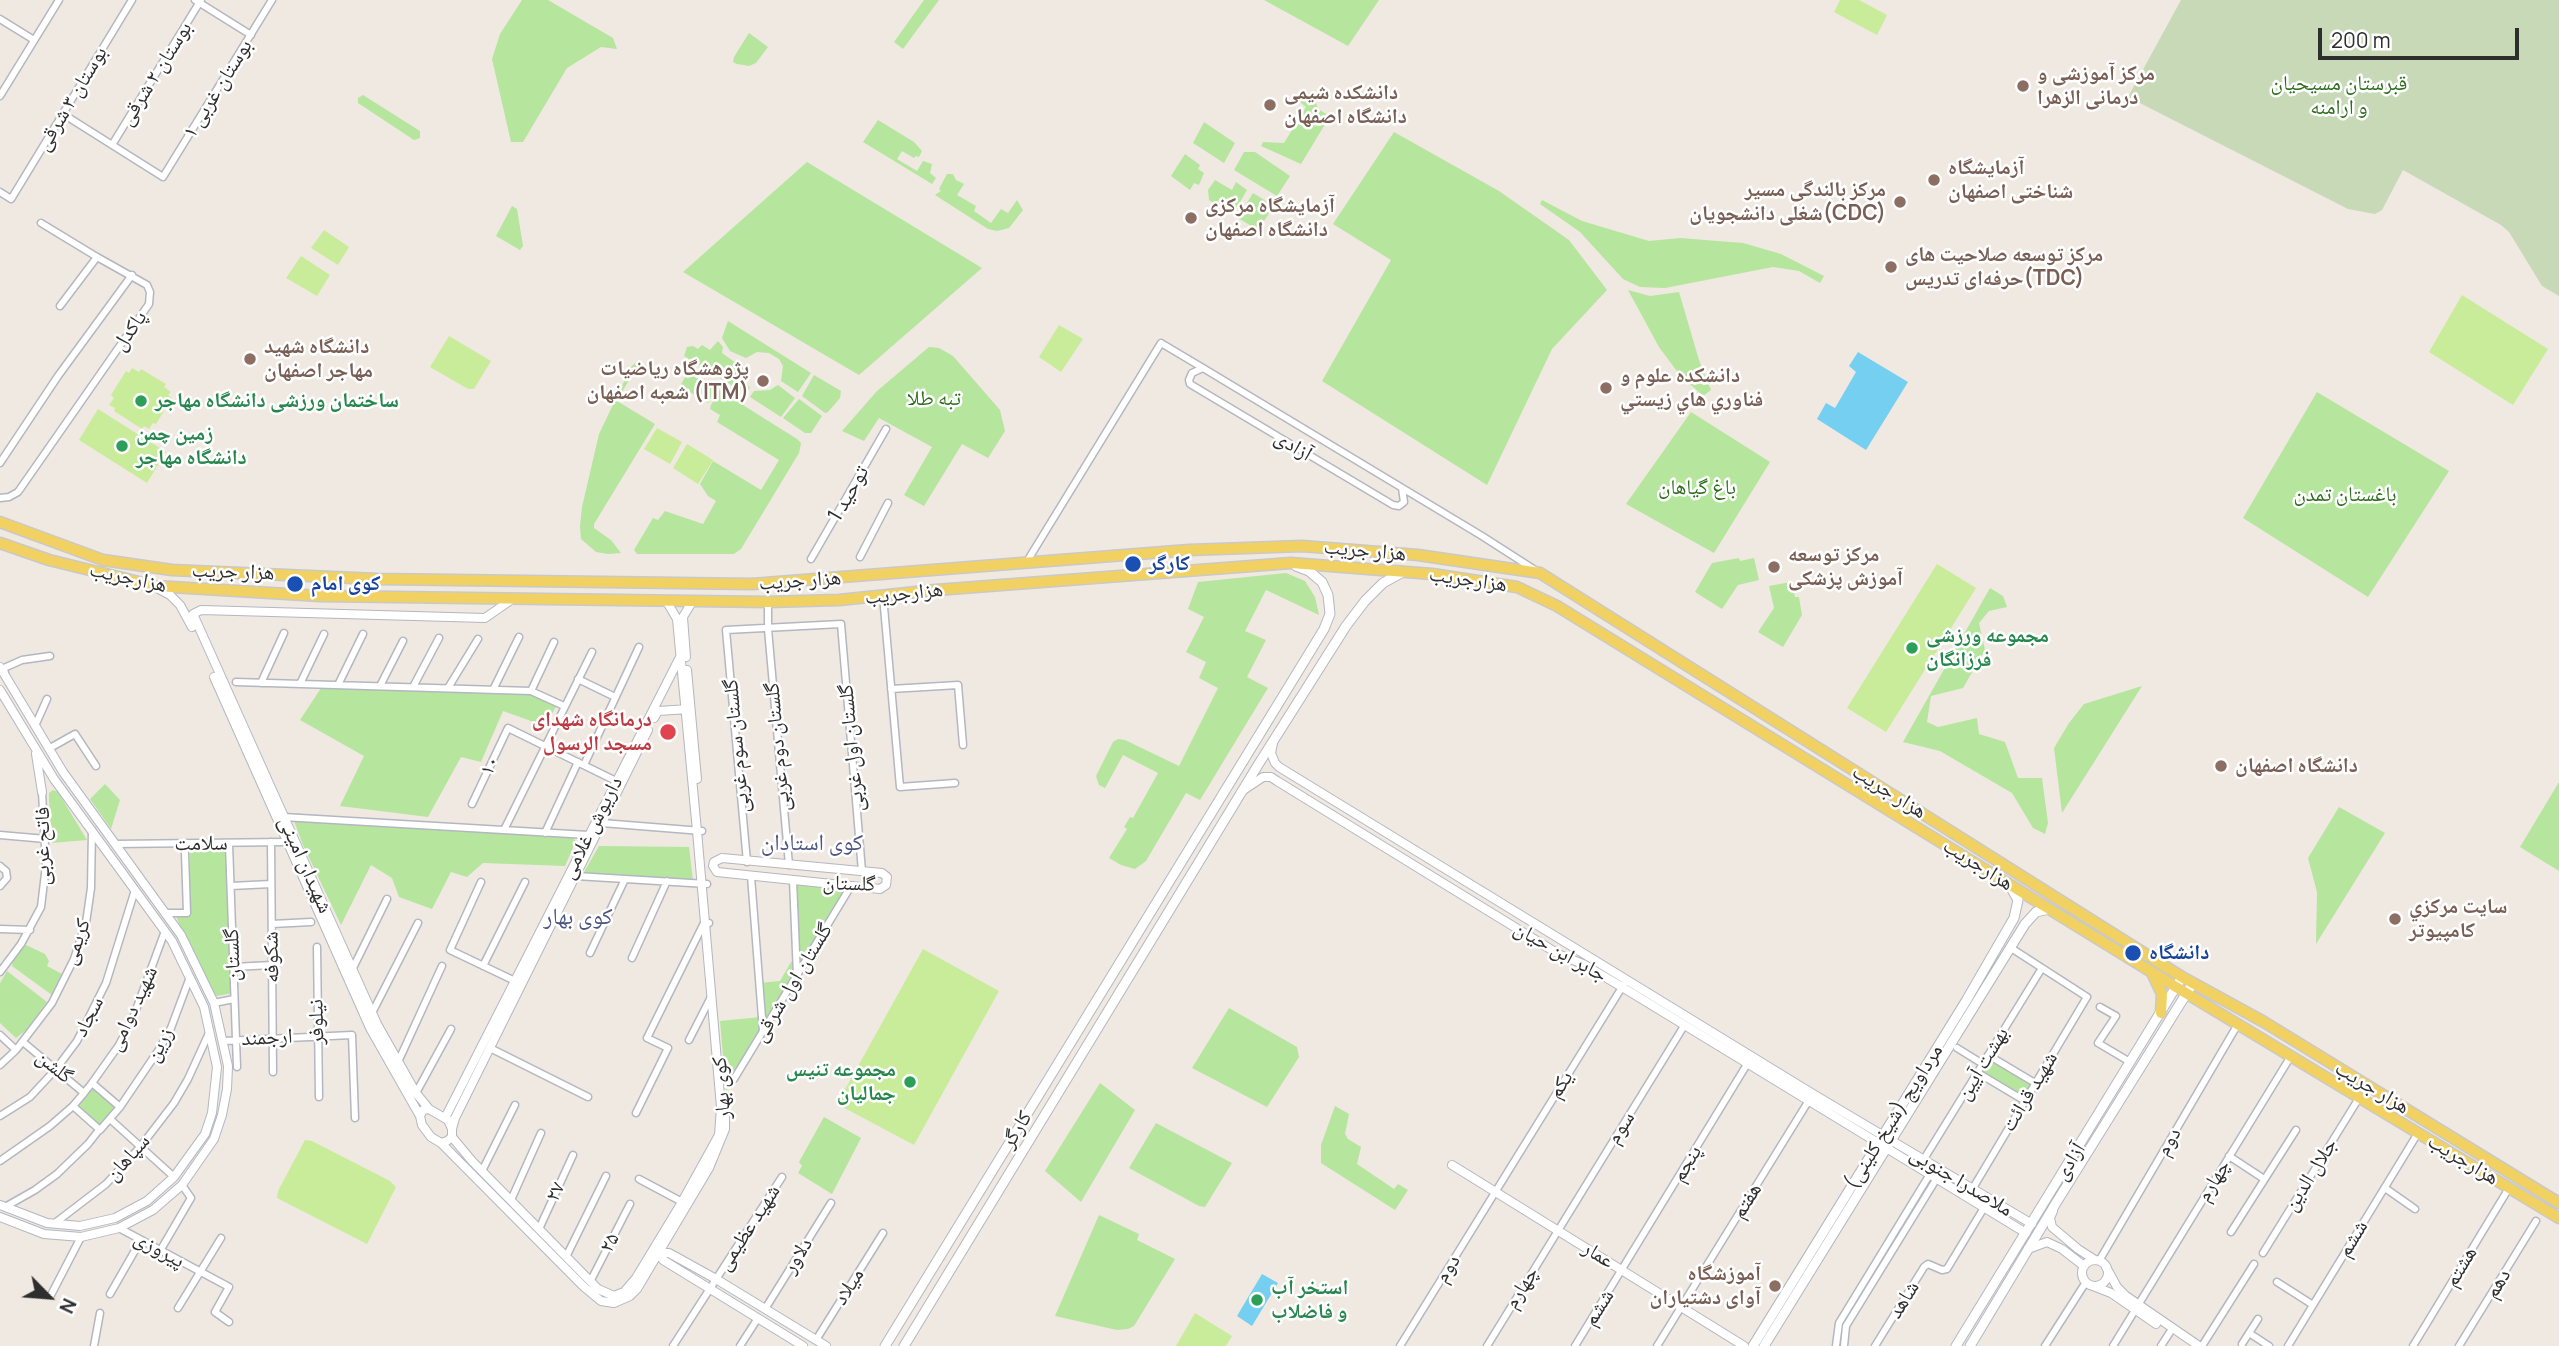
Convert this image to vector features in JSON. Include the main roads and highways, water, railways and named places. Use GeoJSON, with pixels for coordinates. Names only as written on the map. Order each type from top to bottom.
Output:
{"type":"FeatureCollection","features":[{"type":"Feature","properties":{"kind":"main road","name":"هزار جریب"},"geometry":{"type":"LineString","coordinates":[[0,522],[103,560],[172,570],[360,579],[752,584],[1025,565],[1189,550],[1302,546],[1418,555],[1540,573],[2193,983],[2274,1028],[2559,1203]]}},
{"type":"Feature","properties":{"kind":"main road","name":"هزارجریب"},"geometry":{"type":"LineString","coordinates":[[3,544],[49,560],[155,586],[357,597],[768,603],[1291,564],[1476,579],[1517,587],[1557,606],[2187,994],[2559,1218]]}},
{"type":"Feature","properties":{"kind":"main road","name":"کارگر"},"geometry":{"type":"LineString","coordinates":[[885,1346],[1324,629],[1330,614],[1330,605],[1322,582],[1310,571],[1291,564]]}},
{"type":"Feature","properties":{"kind":"main road","name":"کارگر"},"geometry":{"type":"LineString","coordinates":[[904,1346],[1302,695],[1365,601],[1383,583],[1403,572]]}},
{"type":"Feature","properties":{"kind":"main road"},"geometry":{"type":"LineString","coordinates":[[357,597],[363,588],[360,579]]}},
{"type":"Feature","properties":{"kind":"main road"},"geometry":{"type":"LineString","coordinates":[[382,597],[379,589],[384,579]]}},
{"type":"Feature","properties":{"kind":"main road"},"geometry":{"type":"LineString","coordinates":[[822,579],[822,600]]}},
{"type":"Feature","properties":{"kind":"main road"},"geometry":{"type":"LineString","coordinates":[[1290,686],[1302,695]]}},
{"type":"Feature","properties":{"kind":"main road"},"geometry":{"type":"LineString","coordinates":[[1207,850],[1201,853],[1196,849],[1219,809],[1224,793]]}},
{"type":"Feature","properties":{"kind":"main road"},"geometry":{"type":"LineString","coordinates":[[1170,911],[1171,899],[1187,871],[1186,867],[1178,868]]}},
{"type":"Feature","properties":{"kind":"main road","name":"مرداویج (شیخ کلینی)"},"geometry":{"type":"LineString","coordinates":[[1764,1346],[1889,1144],[1970,1004],[2014,918],[2018,900],[2010,884]]}},
{"type":"Feature","properties":{"kind":"main road","name":"مرداویج (شیخ کلینی)"},"geometry":{"type":"LineString","coordinates":[[1753,1346],[1879,1139],[1970,1004],[2025,924],[2035,912],[2049,909]]}},
{"type":"Feature","properties":{"kind":"main road"},"geometry":{"type":"LineString","coordinates":[[2152,972],[2162,994],[2161,1013]]}},
{"type":"Feature","properties":{"kind":"main road","name":"آزادی"},"geometry":{"type":"LineString","coordinates":[[1970,1346],[2056,1203],[2130,1062],[2182,976]]}},
{"type":"Feature","properties":{"kind":"main road","name":"آزادی"},"geometry":{"type":"LineString","coordinates":[[1956,1346],[2026,1233],[2193,983]]}},
{"type":"Feature","properties":{"kind":"main road"},"geometry":{"type":"LineString","coordinates":[[2415,1132],[2420,1118]]}},
{"type":"Feature","properties":{"kind":"main road"},"geometry":{"type":"LineString","coordinates":[[1982,1303],[1992,1309]]}},
{"type":"Feature","properties":{"kind":"water"},"geometry":{"type":"Polygon","coordinates":[[[1858,352],[1908,382],[1866,450],[1817,419],[1826,403],[1835,408],[1856,372],[1849,366],[1858,352]]]}},
{"type":"Feature","properties":{"kind":"water","name":"استخر آب و فاضلاب"},"geometry":{"type":"Polygon","coordinates":[[[1262,1274],[1278,1283],[1252,1326],[1237,1316],[1262,1274]]]}},
{"type":"Feature","properties":{"kind":"place","name":"مرکز آموزشی و درمانی الزهرا"},"geometry":{"type":"Point","coordinates":[2023,86]}},
{"type":"Feature","properties":{"kind":"place","name":"دانشکده شیمی دانشگاه اصفهان"},"geometry":{"type":"Point","coordinates":[1270,105]}},
{"type":"Feature","properties":{"kind":"place","name":"آزمایشگاه شناختی اصفهان"},"geometry":{"type":"Point","coordinates":[1934,180]}},
{"type":"Feature","properties":{"kind":"place","name":"مرکز بالندگی مسیر شغلی دانشجویان(CDC)"},"geometry":{"type":"Point","coordinates":[1900,202]}},
{"type":"Feature","properties":{"kind":"place","name":"آزمایشگاه مرکزی دانشگاه اصفهان"},"geometry":{"type":"Point","coordinates":[1191,218]}},
{"type":"Feature","properties":{"kind":"place","name":"مرکز توسعه صلاحیت های حرفه‌ای تدریس(TDC)"},"geometry":{"type":"Point","coordinates":[1891,267]}},
{"type":"Feature","properties":{"kind":"place","name":"دانشگاه شهید مهاجر اصفهان"},"geometry":{"type":"Point","coordinates":[250,359]}},
{"type":"Feature","properties":{"kind":"place","name":"پژوهشگاه رياضيات شعبه اصفهان (ITM)"},"geometry":{"type":"Point","coordinates":[763,381]}},
{"type":"Feature","properties":{"kind":"place","name":"دانشکده علوم و فناوري هاي زيستي"},"geometry":{"type":"Point","coordinates":[1606,388]}},
{"type":"Feature","properties":{"kind":"place","name":"ساختمان ورزشی دانشگاه مهاجر"},"geometry":{"type":"Point","coordinates":[141,401]}},
{"type":"Feature","properties":{"kind":"place","name":"زمین چمن دانشگاه مهاجر"},"geometry":{"type":"Point","coordinates":[122,446]}},
{"type":"Feature","properties":{"kind":"place","name":"کارگر"},"geometry":{"type":"Point","coordinates":[1133,564]}},
{"type":"Feature","properties":{"kind":"place","name":"مرکز توسعه آموزش پزشکی"},"geometry":{"type":"Point","coordinates":[1774,567]}},
{"type":"Feature","properties":{"kind":"place","name":"کوی امام"},"geometry":{"type":"Point","coordinates":[295,584]}},
{"type":"Feature","properties":{"kind":"place","name":"مجموعه ورزشی فرزانگان"},"geometry":{"type":"Point","coordinates":[1912,648]}},
{"type":"Feature","properties":{"kind":"place","name":"درمانگاه شهدای مسجد الرسول"},"geometry":{"type":"Point","coordinates":[668,732]}},
{"type":"Feature","properties":{"kind":"place","name":"دانشگاه اصفهان"},"geometry":{"type":"Point","coordinates":[2221,766]}},
{"type":"Feature","properties":{"kind":"place","name":"سايت مرکزي کامپيوتر"},"geometry":{"type":"Point","coordinates":[2395,919]}},
{"type":"Feature","properties":{"kind":"place","name":"دانشگاه"},"geometry":{"type":"Point","coordinates":[2133,953]}},
{"type":"Feature","properties":{"kind":"place","name":"مجموعه تنیس جمالیان"},"geometry":{"type":"Point","coordinates":[910,1082]}},
{"type":"Feature","properties":{"kind":"place","name":"آموزشگاه آوای دشتیاران"},"geometry":{"type":"Point","coordinates":[1775,1286]}},
{"type":"Feature","properties":{"kind":"place","name":"استخر آب و فاضلاب"},"geometry":{"type":"Point","coordinates":[1257,1300]}},
{"type":"Feature","properties":{"kind":"district","name":"کوی استادان"},"geometry":{"type":"Point","coordinates":[812,844]}},
{"type":"Feature","properties":{"kind":"district","name":"کوی بهار"},"geometry":{"type":"Point","coordinates":[578,918]}},
{"type":"Feature","properties":{"kind":"park label","name":"قبرستان مسیحیان و ارامنه"},"geometry":{"type":"Point","coordinates":[2339,96]}},
{"type":"Feature","properties":{"kind":"park label","name":"تبه طلا"},"geometry":{"type":"Point","coordinates":[934,399]}},
{"type":"Feature","properties":{"kind":"park label","name":"باغ گیاهان"},"geometry":{"type":"Point","coordinates":[1697,488]}},
{"type":"Feature","properties":{"kind":"park label","name":"باغستان تمدن"},"geometry":{"type":"Point","coordinates":[2345,495]}}]}
